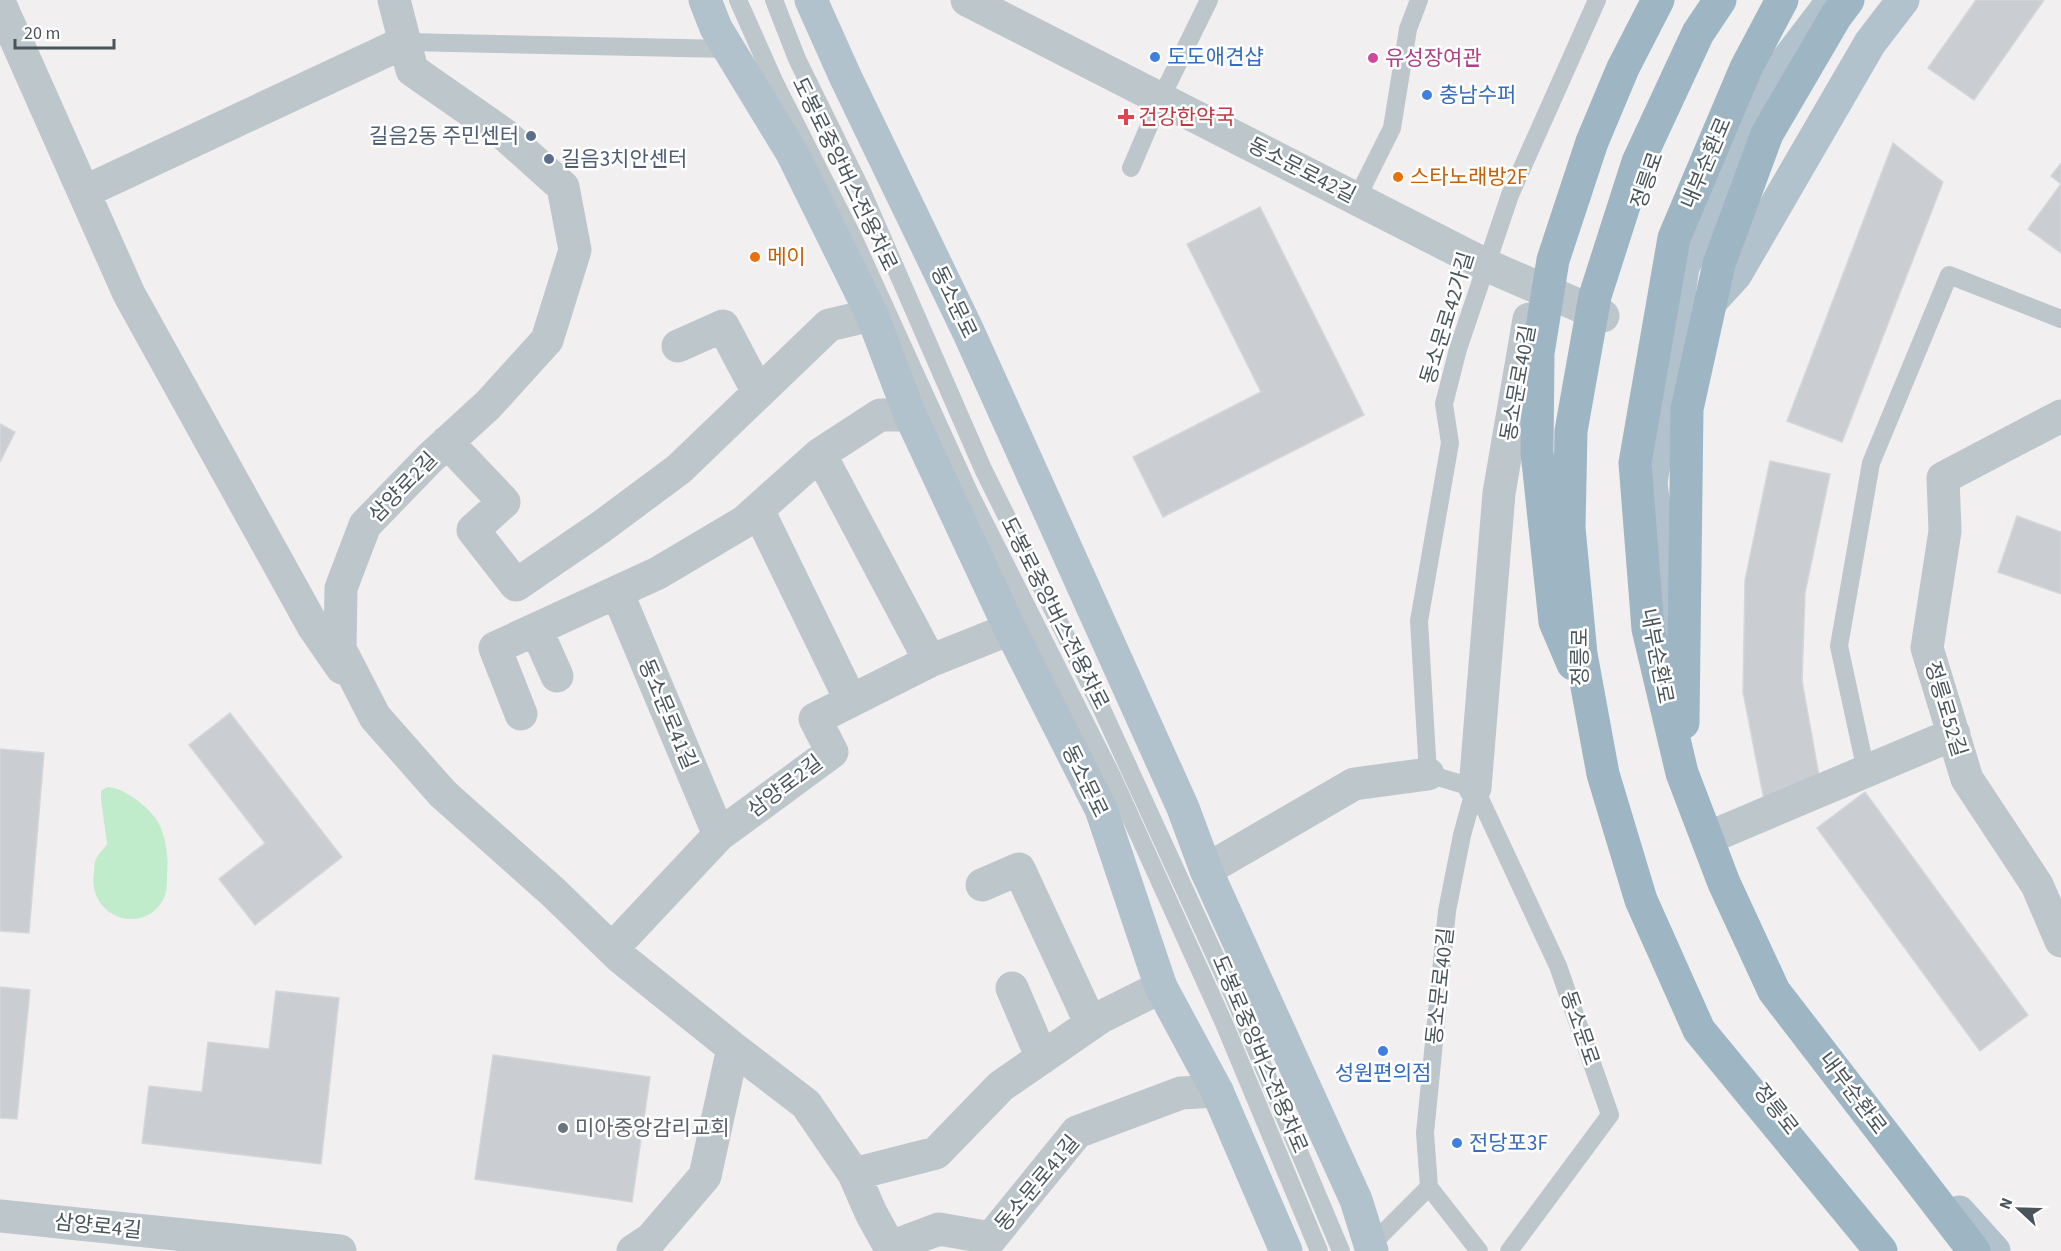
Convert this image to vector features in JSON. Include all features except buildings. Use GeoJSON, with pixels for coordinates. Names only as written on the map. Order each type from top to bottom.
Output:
{"type":"FeatureCollection","features":[{"type":"Feature","properties":{"kind":"highway"},"geometry":{"type":"LineString","coordinates":[[1591,707],[1555,622],[1537,452],[1538,353],[1553,261],[1592,142],[1623,68],[1658,0]]}},
{"type":"Feature","properties":{"kind":"highway"},"geometry":{"type":"LineString","coordinates":[[1720,0],[1698,33],[1638,162],[1595,296],[1571,431],[1569,528],[1581,654],[1603,774],[1641,900],[1699,1030],[1881,1251]]}},
{"type":"Feature","properties":{"kind":"highway","name":"내부순환로"},"geometry":{"type":"LineString","coordinates":[[1782,0],[1746,68],[1674,238],[1635,463],[1648,629],[1682,773],[1724,883],[1774,991],[1974,1251]]}},
{"type":"Feature","properties":{"kind":"highway"},"geometry":{"type":"LineString","coordinates":[[1682,773],[1687,409],[1719,264],[1767,134],[1836,16],[1848,0]]}},
{"type":"Feature","properties":{"kind":"main road","name":"동소문로"},"geometry":{"type":"LineString","coordinates":[[705,0],[716,28],[792,153],[872,315],[910,415],[1010,629],[1101,809],[1161,987],[1217,1091],[1286,1251]]}},
{"type":"Feature","properties":{"kind":"main road","name":"동소문로"},"geometry":{"type":"LineString","coordinates":[[811,0],[845,76],[973,342],[1183,808],[1206,870],[1356,1200],[1361,1249]]}},
{"type":"Feature","properties":{"kind":"main road","name":"정릉로"},"geometry":{"type":"LineString","coordinates":[[1733,0],[1715,27],[1655,152],[1603,316],[1580,410],[1580,696],[1617,861],[1698,1010],[1891,1251]]}},
{"type":"Feature","properties":{"kind":"main road"},"geometry":{"type":"LineString","coordinates":[[1833,0],[1785,63],[1683,267],[1651,483],[1681,720],[1715,835],[1784,988],[1947,1200],[1994,1251]]}},
{"type":"Feature","properties":{"kind":"main road"},"geometry":{"type":"LineString","coordinates":[[1671,347],[1736,274],[1870,42],[1903,0]]}},
{"type":"Feature","properties":{"kind":"street"},"geometry":{"type":"LineString","coordinates":[[84,192],[408,56],[394,0]]}},
{"type":"Feature","properties":{"kind":"street","name":"동소문로42길"},"geometry":{"type":"LineString","coordinates":[[967,0],[1009,9],[1161,98],[1486,265],[1603,316]]}},
{"type":"Feature","properties":{"kind":"street","name":"동소문로40길"},"geometry":{"type":"LineString","coordinates":[[1475,788],[1499,494],[1534,286],[1605,74],[1647,0]]}},
{"type":"Feature","properties":{"kind":"street"},"geometry":{"type":"LineString","coordinates":[[0,4],[129,294],[308,615],[375,717]]}},
{"type":"Feature","properties":{"kind":"street","name":"삼양로2길"},"geometry":{"type":"LineString","coordinates":[[408,56],[506,135],[563,187],[575,250],[547,340],[489,405],[447,442],[365,525],[341,588],[340,649],[375,717],[443,794],[612,949],[733,1048],[806,1104],[854,1174],[871,1213],[891,1249]]}},
{"type":"Feature","properties":{"kind":"street"},"geometry":{"type":"LineString","coordinates":[[447,442],[504,502],[473,530],[516,585],[601,527],[679,469],[829,325],[872,315]]}},
{"type":"Feature","properties":{"kind":"street"},"geometry":{"type":"LineString","coordinates":[[678,346],[723,326],[758,392]]}},
{"type":"Feature","properties":{"kind":"street"},"geometry":{"type":"LineString","coordinates":[[521,714],[495,648],[617,592],[677,561],[744,522],[820,454],[880,415],[910,415]]}},
{"type":"Feature","properties":{"kind":"street","name":"정릉로52길"},"geometry":{"type":"LineString","coordinates":[[2061,416],[1943,478],[1945,531],[1927,648],[1967,779],[2037,885],[2061,941]]}},
{"type":"Feature","properties":{"kind":"street"},"geometry":{"type":"LineString","coordinates":[[820,454],[930,661]]}},
{"type":"Feature","properties":{"kind":"street"},"geometry":{"type":"LineString","coordinates":[[758,510],[851,701]]}},
{"type":"Feature","properties":{"kind":"street","name":"동소문로41길"},"geometry":{"type":"LineString","coordinates":[[617,592],[719,835]]}},
{"type":"Feature","properties":{"kind":"street"},"geometry":{"type":"LineString","coordinates":[[536,629],[557,676]]}},
{"type":"Feature","properties":{"kind":"street","name":"삼양로2길"},"geometry":{"type":"LineString","coordinates":[[612,949],[719,835],[832,752],[815,719],[930,661],[1010,629]]}},
{"type":"Feature","properties":{"kind":"street"},"geometry":{"type":"LineString","coordinates":[[1715,835],[1954,734]]}},
{"type":"Feature","properties":{"kind":"street"},"geometry":{"type":"LineString","coordinates":[[1206,870],[1354,784],[1428,774]]}},
{"type":"Feature","properties":{"kind":"street"},"geometry":{"type":"LineString","coordinates":[[981,885],[1019,869],[1091,1024]]}},
{"type":"Feature","properties":{"kind":"street"},"geometry":{"type":"LineString","coordinates":[[854,1174],[936,1153],[1001,1086],[1101,1017],[1161,987]]}},
{"type":"Feature","properties":{"kind":"street"},"geometry":{"type":"LineString","coordinates":[[1012,988],[1042,1058]]}},
{"type":"Feature","properties":{"kind":"street"},"geometry":{"type":"LineString","coordinates":[[633,1251],[651,1239],[705,1176],[733,1048]]}},
{"type":"Feature","properties":{"kind":"street","name":"동소문로41길"},"geometry":{"type":"LineString","coordinates":[[891,1249],[939,1229],[991,1238],[1077,1132],[1181,1093],[1217,1091]]}},
{"type":"Feature","properties":{"kind":"street","name":"삼양로4길"},"geometry":{"type":"LineString","coordinates":[[0,1216],[64,1237],[340,1251]]}},
{"type":"Feature","properties":{"kind":"lane","name":"도봉로중앙버스전용차로"},"geometry":{"type":"LineString","coordinates":[[738,0],[774,81],[853,237],[970,494],[1112,776],[1223,1021],[1319,1251]]}},
{"type":"Feature","properties":{"kind":"lane","name":"도봉로중앙버스전용차로"},"geometry":{"type":"LineString","coordinates":[[774,0],[797,59],[861,189],[983,469],[1100,705],[1233,995],[1361,1249]]}},
{"type":"Feature","properties":{"kind":"lane"},"geometry":{"type":"LineString","coordinates":[[1131,168],[1161,98],[1209,0]]}},
{"type":"Feature","properties":{"kind":"lane"},"geometry":{"type":"LineString","coordinates":[[1358,198],[1392,128],[1408,30],[1419,0]]}},
{"type":"Feature","properties":{"kind":"lane","name":"동소문로42가길"},"geometry":{"type":"LineString","coordinates":[[1428,774],[1419,621],[1450,443],[1444,404],[1458,349],[1510,195],[1597,0]]}},
{"type":"Feature","properties":{"kind":"lane"},"geometry":{"type":"LineString","coordinates":[[408,56],[728,49]]}},
{"type":"Feature","properties":{"kind":"lane"},"geometry":{"type":"LineString","coordinates":[[1866,771],[1839,646],[1871,463],[1949,275],[2061,319]]}},
{"type":"Feature","properties":{"kind":"lane"},"geometry":{"type":"LineString","coordinates":[[1428,774],[1475,788]]}},
{"type":"Feature","properties":{"kind":"lane","name":"동소문로40길"},"geometry":{"type":"LineString","coordinates":[[1429,1187],[1425,1133],[1447,911],[1462,835],[1475,788]]}},
{"type":"Feature","properties":{"kind":"lane","name":"동소문로"},"geometry":{"type":"LineString","coordinates":[[1475,788],[1558,966],[1610,1115],[1509,1251]]}},
{"type":"Feature","properties":{"kind":"lane"},"geometry":{"type":"LineString","coordinates":[[1361,1249],[1429,1187],[1479,1251]]}},
{"type":"Feature","properties":{"kind":"green space"},"geometry":{"type":"Polygon","coordinates":[[[107,787],[121,790],[143,805],[154,816],[163,834],[168,862],[166,893],[155,910],[144,917],[132,919],[119,917],[108,911],[99,901],[94,889],[95,862],[107,844],[101,791],[107,787]]]}},
{"type":"Feature","properties":{"kind":"place","name":"도도애견샵"},"geometry":{"type":"Point","coordinates":[1155,57]}},
{"type":"Feature","properties":{"kind":"place","name":"유성장여관"},"geometry":{"type":"Point","coordinates":[1373,58]}},
{"type":"Feature","properties":{"kind":"place","name":"충남수퍼"},"geometry":{"type":"Point","coordinates":[1427,95]}},
{"type":"Feature","properties":{"kind":"place","name":"건강한약국"},"geometry":{"type":"Point","coordinates":[1126,117]}},
{"type":"Feature","properties":{"kind":"place","name":"길음2동 주민센터"},"geometry":{"type":"Point","coordinates":[531,136]}},
{"type":"Feature","properties":{"kind":"place","name":"길음3치안센터"},"geometry":{"type":"Point","coordinates":[549,159]}},
{"type":"Feature","properties":{"kind":"place","name":"스타노래방2F"},"geometry":{"type":"Point","coordinates":[1398,177]}},
{"type":"Feature","properties":{"kind":"place","name":"메이"},"geometry":{"type":"Point","coordinates":[755,257]}},
{"type":"Feature","properties":{"kind":"place","name":"성원편의점"},"geometry":{"type":"Point","coordinates":[1383,1051]}},
{"type":"Feature","properties":{"kind":"place","name":"미아중앙감리교회"},"geometry":{"type":"Point","coordinates":[563,1128]}},
{"type":"Feature","properties":{"kind":"place","name":"전당포3F"},"geometry":{"type":"Point","coordinates":[1457,1143]}}]}
